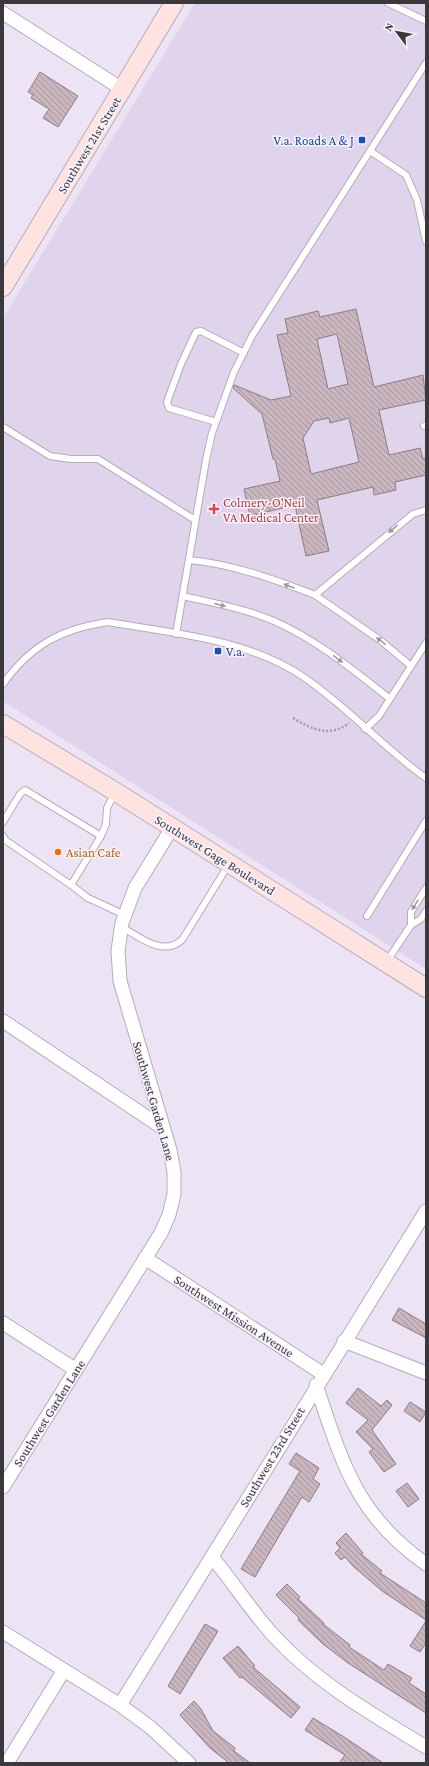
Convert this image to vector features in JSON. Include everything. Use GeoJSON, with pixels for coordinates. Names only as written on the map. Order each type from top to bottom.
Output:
{"type":"FeatureCollection","features":[{"type":"Feature","properties":{"kind":"main road","name":"Southwest 21st Street"},"geometry":{"type":"LineString","coordinates":[[6,275],[174,3]]}},
{"type":"Feature","properties":{"kind":"main road","name":"Southwest Gage Boulevard"},"geometry":{"type":"LineString","coordinates":[[3,724],[116,792],[426,988]]}},
{"type":"Feature","properties":{"kind":"street"},"geometry":{"type":"LineString","coordinates":[[3,13],[122,89]]}},
{"type":"Feature","properties":{"kind":"street","name":"Southwest Garden Lane"},"geometry":{"type":"LineString","coordinates":[[3,1487],[146,1258],[164,1227],[169,1215],[174,1194],[174,1172],[163,1128],[120,982],[118,951],[123,921],[136,888],[172,828]]}},
{"type":"Feature","properties":{"kind":"street"},"geometry":{"type":"LineString","coordinates":[[3,1021],[163,1128]]}},
{"type":"Feature","properties":{"kind":"street","name":"Southwest 23rd Street"},"geometry":{"type":"LineString","coordinates":[[120,1705],[426,1210]]}},
{"type":"Feature","properties":{"kind":"street","name":"Southwest Mission Avenue"},"geometry":{"type":"LineString","coordinates":[[146,1258],[320,1380]]}},
{"type":"Feature","properties":{"kind":"street"},"geometry":{"type":"LineString","coordinates":[[3,1323],[76,1370]]}},
{"type":"Feature","properties":{"kind":"street"},"geometry":{"type":"LineString","coordinates":[[344,1341],[426,1373]]}},
{"type":"Feature","properties":{"kind":"street"},"geometry":{"type":"LineString","coordinates":[[320,1380],[340,1457],[362,1498],[392,1536],[426,1564]]}},
{"type":"Feature","properties":{"kind":"street"},"geometry":{"type":"LineString","coordinates":[[212,1556],[250,1607],[274,1636],[320,1679],[353,1702],[426,1747]]}},
{"type":"Feature","properties":{"kind":"street"},"geometry":{"type":"LineString","coordinates":[[3,1632],[120,1705],[150,1727],[189,1763]]}},
{"type":"Feature","properties":{"kind":"street"},"geometry":{"type":"LineString","coordinates":[[7,1763],[64,1670]]}},
{"type":"Feature","properties":{"kind":"lane"},"geometry":{"type":"LineString","coordinates":[[388,3],[426,21]]}},
{"type":"Feature","properties":{"kind":"lane"},"geometry":{"type":"LineString","coordinates":[[176,634],[206,460],[226,392],[252,336],[426,63]]}},
{"type":"Feature","properties":{"kind":"lane"},"geometry":{"type":"LineString","coordinates":[[370,151],[406,175],[417,200],[426,241]]}},
{"type":"Feature","properties":{"kind":"lane"},"geometry":{"type":"LineString","coordinates":[[216,422],[169,408],[167,402],[181,364],[196,332],[201,331],[244,353]]}},
{"type":"Feature","properties":{"kind":"lane"},"geometry":{"type":"LineString","coordinates":[[3,427],[50,456],[71,459],[98,460],[195,520]]}},
{"type":"Feature","properties":{"kind":"lane"},"geometry":{"type":"LineString","coordinates":[[314,595],[413,514],[426,510]]}},
{"type":"Feature","properties":{"kind":"lane"},"geometry":{"type":"LineString","coordinates":[[189,560],[251,572],[314,595],[380,640],[411,666]]}},
{"type":"Feature","properties":{"kind":"lane"},"geometry":{"type":"LineString","coordinates":[[183,596],[250,613],[286,627],[321,647],[389,698]]}},
{"type":"Feature","properties":{"kind":"lane"},"geometry":{"type":"LineString","coordinates":[[3,684],[22,661],[43,644],[66,631],[87,625],[108,622],[236,646],[264,656],[285,666],[319,688],[426,778]]}},
{"type":"Feature","properties":{"kind":"lane"},"geometry":{"type":"LineString","coordinates":[[366,729],[379,716],[389,698],[426,643]]}},
{"type":"Feature","properties":{"kind":"lane"},"geometry":{"type":"LineString","coordinates":[[3,822],[20,794],[25,790],[101,836]]}},
{"type":"Feature","properties":{"kind":"lane"},"geometry":{"type":"LineString","coordinates":[[71,885],[101,836],[106,824],[107,808],[116,792]]}},
{"type":"Feature","properties":{"kind":"lane"},"geometry":{"type":"LineString","coordinates":[[367,916],[426,821]]}},
{"type":"Feature","properties":{"kind":"lane"},"geometry":{"type":"LineString","coordinates":[[3,836],[5,840],[159,946],[172,947],[177,945],[182,940],[229,864]]}},
{"type":"Feature","properties":{"kind":"lane"},"geometry":{"type":"LineString","coordinates":[[411,924],[411,912],[426,888]]}},
{"type":"Feature","properties":{"kind":"lane"},"geometry":{"type":"LineString","coordinates":[[386,963],[411,924],[421,919],[426,911]]}},
{"type":"Feature","properties":{"kind":"path"},"geometry":{"type":"LineString","coordinates":[[293,718],[311,729],[328,732],[346,726],[354,719]]}},
{"type":"Feature","properties":{"kind":"shaded area","name":"Colmery-O'Neil VA Medical Center"},"geometry":{"type":"Polygon","coordinates":[[[195,3],[426,3],[426,969],[3,701],[3,318],[195,3]]]}},
{"type":"Feature","properties":{"kind":"building"},"geometry":{"type":"Polygon","coordinates":[[[40,72],[78,96],[58,127],[43,118],[49,109],[31,98],[33,95],[28,92],[40,72]]]}},
{"type":"Feature","properties":{"kind":"building"},"geometry":{"type":"Polygon","coordinates":[[[356,309],[374,387],[423,375],[426,400],[379,410],[389,455],[420,448],[423,459],[426,458],[426,475],[395,482],[396,490],[374,495],[373,487],[317,500],[329,551],[306,556],[295,505],[250,516],[244,489],[280,481],[262,414],[233,388],[234,385],[271,400],[291,396],[277,335],[288,333],[285,319],[318,311],[320,317],[356,309]],[[337,334],[317,339],[328,389],[348,384],[337,334]],[[329,418],[314,421],[303,438],[311,474],[359,462],[349,418],[330,423],[329,418]]]}},
{"type":"Feature","properties":{"kind":"building"},"geometry":{"type":"Polygon","coordinates":[[[399,1308],[426,1324],[426,1338],[392,1320],[399,1308]]]}},
{"type":"Feature","properties":{"kind":"building"},"geometry":{"type":"Polygon","coordinates":[[[358,1388],[381,1406],[387,1400],[392,1405],[372,1430],[396,1464],[384,1472],[369,1452],[373,1449],[356,1432],[368,1420],[346,1403],[358,1388]]]}},
{"type":"Feature","properties":{"kind":"building"},"geometry":{"type":"Polygon","coordinates":[[[410,1402],[426,1412],[420,1422],[404,1411],[410,1402]]]}},
{"type":"Feature","properties":{"kind":"building"},"geometry":{"type":"Polygon","coordinates":[[[296,1453],[319,1468],[313,1479],[320,1484],[309,1502],[302,1497],[255,1577],[241,1569],[300,1471],[289,1464],[296,1453]]]}},
{"type":"Feature","properties":{"kind":"building"},"geometry":{"type":"Polygon","coordinates":[[[407,1483],[419,1499],[408,1507],[396,1491],[407,1483]]]}},
{"type":"Feature","properties":{"kind":"building"},"geometry":{"type":"Polygon","coordinates":[[[346,1533],[363,1553],[361,1554],[382,1571],[380,1573],[426,1603],[426,1620],[382,1591],[354,1567],[345,1557],[341,1560],[335,1553],[340,1548],[336,1543],[346,1533]]]}},
{"type":"Feature","properties":{"kind":"building"},"geometry":{"type":"Polygon","coordinates":[[[287,1584],[300,1597],[298,1599],[324,1623],[323,1624],[350,1645],[349,1647],[384,1670],[388,1664],[412,1678],[409,1683],[426,1694],[426,1713],[348,1663],[323,1644],[298,1620],[299,1618],[276,1595],[287,1584]]]}},
{"type":"Feature","properties":{"kind":"building"},"geometry":{"type":"Polygon","coordinates":[[[426,1621],[426,1643],[420,1652],[410,1646],[426,1621]]]}},
{"type":"Feature","properties":{"kind":"building"},"geometry":{"type":"Polygon","coordinates":[[[205,1624],[218,1631],[180,1694],[168,1686],[205,1624]]]}},
{"type":"Feature","properties":{"kind":"building"},"geometry":{"type":"Polygon","coordinates":[[[238,1646],[255,1666],[253,1667],[300,1707],[291,1718],[242,1677],[240,1678],[223,1658],[238,1646]]]}},
{"type":"Feature","properties":{"kind":"building"},"geometry":{"type":"Polygon","coordinates":[[[194,1701],[201,1709],[213,1731],[235,1748],[234,1751],[250,1763],[229,1763],[210,1748],[180,1715],[194,1701]]]}},
{"type":"Feature","properties":{"kind":"building"},"geometry":{"type":"Polygon","coordinates":[[[313,1718],[383,1763],[339,1763],[345,1755],[305,1730],[313,1718]]]}},
{"type":"Feature","properties":{"kind":"place","name":"V.a. Roads A & J"},"geometry":{"type":"Point","coordinates":[362,140]}},
{"type":"Feature","properties":{"kind":"place","name":"Colmery-O'Neil VA Medical Center"},"geometry":{"type":"Point","coordinates":[214,509]}},
{"type":"Feature","properties":{"kind":"place","name":"V.a."},"geometry":{"type":"Point","coordinates":[218,651]}},
{"type":"Feature","properties":{"kind":"place","name":"Asian Cafe"},"geometry":{"type":"Point","coordinates":[58,852]}}]}
